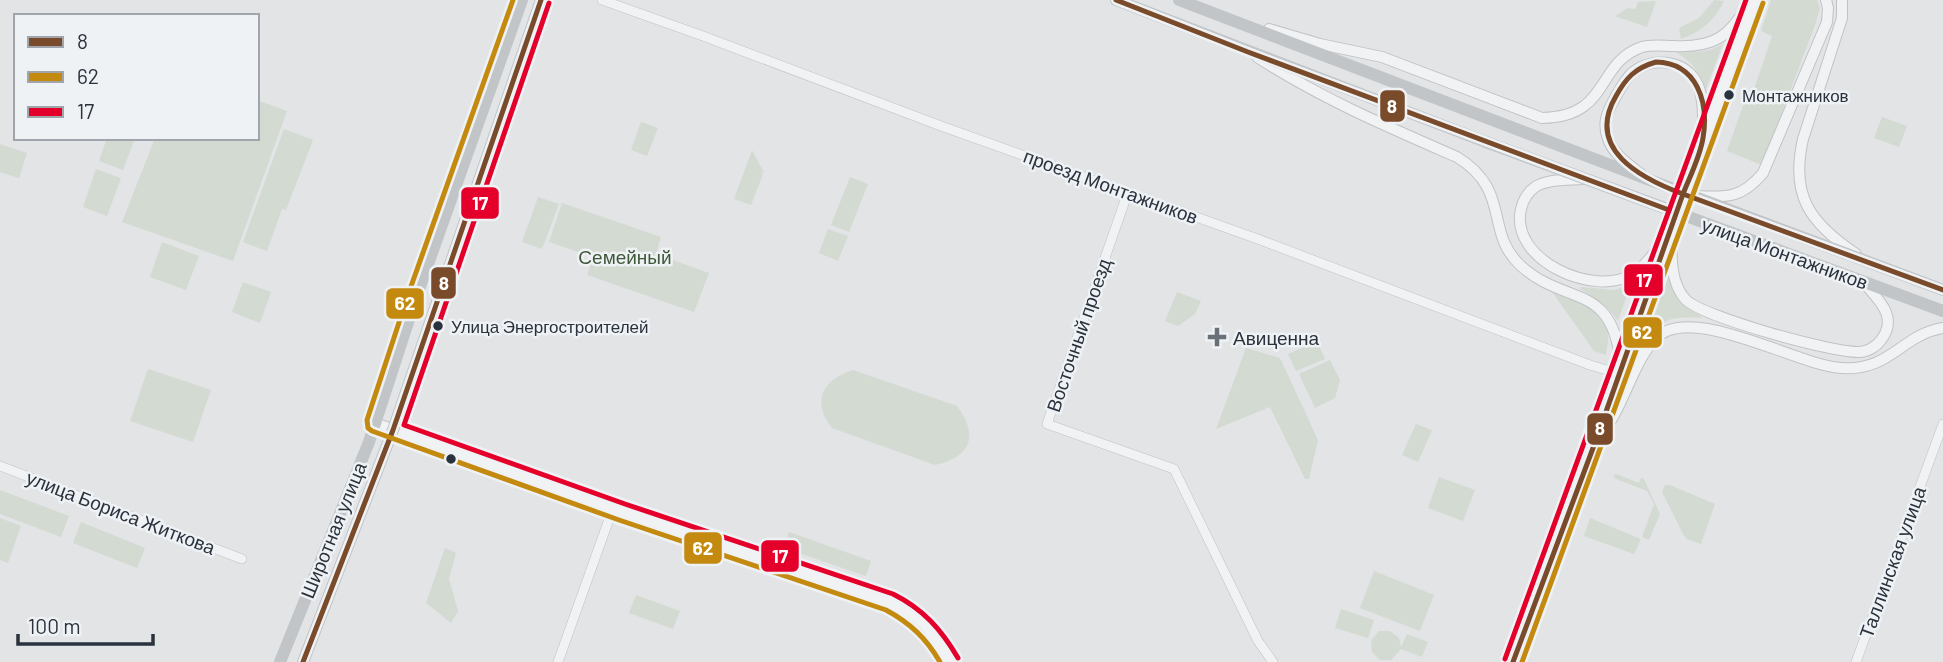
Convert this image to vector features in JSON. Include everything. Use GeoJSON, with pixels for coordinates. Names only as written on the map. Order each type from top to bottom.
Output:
{"type":"FeatureCollection","features":[{"type":"Feature","properties":{"kind":"main road","name":"Широтная улица"},"geometry":{"type":"LineString","coordinates":[[280,662],[375,423],[522,0]]}},
{"type":"Feature","properties":{"kind":"main road","name":"Широтная улица"},"geometry":{"type":"LineString","coordinates":[[303,662],[393,430],[541,0]]}},
{"type":"Feature","properties":{"kind":"main road","name":"улица Монтажников"},"geometry":{"type":"LineString","coordinates":[[1116,0],[1584,179],[1943,311]]}},
{"type":"Feature","properties":{"kind":"main road","name":"улица Монтажников"},"geometry":{"type":"LineString","coordinates":[[1180,0],[1943,290]]}},
{"type":"Feature","properties":{"kind":"main road"},"geometry":{"type":"LineString","coordinates":[[478,123],[484,134],[492,134],[496,130]]}},
{"type":"Feature","properties":{"kind":"main road"},"geometry":{"type":"LineString","coordinates":[[463,166],[475,161],[480,164],[481,173]]}},
{"type":"Feature","properties":{"kind":"street","name":"проезд Монтажников"},"geometry":{"type":"LineString","coordinates":[[602,0],[1128,192],[1590,365],[1621,370]]}},
{"type":"Feature","properties":{"kind":"street"},"geometry":{"type":"LineString","coordinates":[[1690,195],[1722,198],[1738,194],[1750,187],[1763,173],[1827,22],[1829,8],[1826,0]]}},
{"type":"Feature","properties":{"kind":"street"},"geometry":{"type":"LineString","coordinates":[[1842,0],[1842,18],[1837,38],[1803,139],[1798,179],[1802,195],[1821,225],[1836,240],[1863,258]]}},
{"type":"Feature","properties":{"kind":"street"},"geometry":{"type":"LineString","coordinates":[[1207,11],[1320,44],[1382,57],[1542,118],[1558,118],[1582,109],[1625,58],[1642,47],[1705,45],[1721,38],[1735,26],[1754,2]]}},
{"type":"Feature","properties":{"kind":"street"},"geometry":{"type":"LineString","coordinates":[[1513,662],[1754,2]]}},
{"type":"Feature","properties":{"kind":"street"},"geometry":{"type":"LineString","coordinates":[[1248,52],[1292,80],[1343,107],[1457,157],[1473,167],[1491,192],[1508,249],[1520,264],[1542,280],[1599,307],[1609,317],[1618,339],[1621,370]]}},
{"type":"Feature","properties":{"kind":"street"},"geometry":{"type":"LineString","coordinates":[[1647,179],[1615,153],[1604,127],[1607,112],[1626,79],[1645,65],[1661,62],[1677,65],[1689,72],[1698,84],[1702,99],[1704,140]]}},
{"type":"Feature","properties":{"kind":"street"},"geometry":{"type":"LineString","coordinates":[[1584,179],[1551,181],[1535,187],[1523,199],[1519,217],[1522,236],[1542,260],[1563,272],[1605,284],[1632,275],[1643,267],[1670,229]]}},
{"type":"Feature","properties":{"kind":"street","name":"Восточный проезд"},"geometry":{"type":"LineString","coordinates":[[1128,192],[1047,424],[1174,469],[1258,640],[1273,662]]}},
{"type":"Feature","properties":{"kind":"street"},"geometry":{"type":"LineString","coordinates":[[1670,229],[1677,286],[1686,299],[1718,317],[1835,351],[1862,352],[1878,345],[1886,334],[1890,319],[1883,304],[1862,281]]}},
{"type":"Feature","properties":{"kind":"street"},"geometry":{"type":"LineString","coordinates":[[1596,440],[1613,421],[1642,356],[1656,337],[1676,326],[1712,330],[1839,368],[1864,368],[1888,358],[1918,336],[1943,328]]}},
{"type":"Feature","properties":{"kind":"street"},"geometry":{"type":"LineString","coordinates":[[375,423],[889,602],[917,617],[927,626],[950,662]]}},
{"type":"Feature","properties":{"kind":"street","name":"Таллинская улица"},"geometry":{"type":"LineString","coordinates":[[1856,662],[1943,424]]}},
{"type":"Feature","properties":{"kind":"street","name":"улица Бориса Житкова"},"geometry":{"type":"LineString","coordinates":[[0,466],[242,559]]}},
{"type":"Feature","properties":{"kind":"street"},"geometry":{"type":"LineString","coordinates":[[558,662],[613,508]]}},
{"type":"Feature","properties":{"kind":"green space"},"geometry":{"type":"Polygon","coordinates":[[[1714,0],[1724,1],[1712,20],[1681,39],[1679,28],[1699,18],[1714,0]]]}},
{"type":"Feature","properties":{"kind":"green space"},"geometry":{"type":"Polygon","coordinates":[[[1771,0],[1817,0],[1820,8],[1762,165],[1727,151],[1745,100],[1750,101],[1772,36],[1761,31],[1771,0]]]}},
{"type":"Feature","properties":{"kind":"green space"},"geometry":{"type":"Polygon","coordinates":[[[1656,1],[1647,27],[1615,16],[1628,8],[1635,9],[1638,2],[1656,1]]]}},
{"type":"Feature","properties":{"kind":"green space"},"geometry":{"type":"Polygon","coordinates":[[[1723,44],[1706,89],[1694,68],[1676,52],[1700,52],[1723,44]]]}},
{"type":"Feature","properties":{"kind":"green space"},"geometry":{"type":"Polygon","coordinates":[[[259,101],[287,111],[233,261],[122,222],[154,140],[259,140],[259,101]]]}},
{"type":"Feature","properties":{"kind":"green space"},"geometry":{"type":"Polygon","coordinates":[[[1882,117],[1907,126],[1899,147],[1874,138],[1882,117]]]}},
{"type":"Feature","properties":{"kind":"green space"},"geometry":{"type":"Polygon","coordinates":[[[641,122],[658,128],[647,156],[631,150],[641,122]]]}},
{"type":"Feature","properties":{"kind":"green space"},"geometry":{"type":"Polygon","coordinates":[[[284,129],[313,140],[286,210],[282,209],[267,251],[243,242],[284,129]]]}},
{"type":"Feature","properties":{"kind":"green space"},"geometry":{"type":"Polygon","coordinates":[[[106,140],[134,140],[123,170],[99,161],[106,140]]]}},
{"type":"Feature","properties":{"kind":"green space"},"geometry":{"type":"Polygon","coordinates":[[[0,144],[27,153],[19,178],[0,172],[0,144]]]}},
{"type":"Feature","properties":{"kind":"green space"},"geometry":{"type":"Polygon","coordinates":[[[752,150],[764,173],[760,172],[763,174],[751,205],[734,199],[752,150]]]}},
{"type":"Feature","properties":{"kind":"green space"},"geometry":{"type":"Polygon","coordinates":[[[96,169],[121,178],[107,216],[83,207],[96,169]]]}},
{"type":"Feature","properties":{"kind":"green space"},"geometry":{"type":"Polygon","coordinates":[[[850,177],[868,184],[849,232],[831,225],[850,177]]]}},
{"type":"Feature","properties":{"kind":"green space"},"geometry":{"type":"Polygon","coordinates":[[[538,197],[559,204],[542,249],[522,242],[538,197]]]}},
{"type":"Feature","properties":{"kind":"green space","name":"Семейный"},"geometry":{"type":"Polygon","coordinates":[[[562,203],[661,237],[656,254],[709,273],[694,312],[587,275],[593,257],[549,242],[562,203]]]}},
{"type":"Feature","properties":{"kind":"green space"},"geometry":{"type":"Polygon","coordinates":[[[828,229],[848,236],[838,261],[819,253],[828,229]]]}},
{"type":"Feature","properties":{"kind":"green space"},"geometry":{"type":"Polygon","coordinates":[[[162,242],[199,256],[186,290],[150,277],[162,242]]]}},
{"type":"Feature","properties":{"kind":"green space"},"geometry":{"type":"Polygon","coordinates":[[[1669,266],[1670,283],[1676,297],[1701,318],[1672,319],[1653,330],[1640,346],[1669,266]]]}},
{"type":"Feature","properties":{"kind":"green space"},"geometry":{"type":"Polygon","coordinates":[[[243,282],[271,292],[260,323],[232,312],[243,282]]]}},
{"type":"Feature","properties":{"kind":"green space"},"geometry":{"type":"Polygon","coordinates":[[[1630,285],[1618,321],[1601,303],[1580,289],[1615,290],[1630,285]]]}},
{"type":"Feature","properties":{"kind":"green space"},"geometry":{"type":"Polygon","coordinates":[[[1550,289],[1585,305],[1600,316],[1608,332],[1606,355],[1594,351],[1550,289]]]}},
{"type":"Feature","properties":{"kind":"green space"},"geometry":{"type":"Polygon","coordinates":[[[1177,292],[1201,301],[1195,314],[1178,326],[1165,321],[1177,292]]]}},
{"type":"Feature","properties":{"kind":"green space"},"geometry":{"type":"Polygon","coordinates":[[[1317,341],[1325,359],[1296,371],[1288,354],[1317,341]]]}},
{"type":"Feature","properties":{"kind":"green space"},"geometry":{"type":"Polygon","coordinates":[[[1246,348],[1280,358],[1318,440],[1309,479],[1305,479],[1270,407],[1216,429],[1246,348]]]}},
{"type":"Feature","properties":{"kind":"green space"},"geometry":{"type":"Polygon","coordinates":[[[1330,360],[1340,380],[1335,398],[1315,408],[1299,374],[1330,360]]]}},
{"type":"Feature","properties":{"kind":"green space"},"geometry":{"type":"Polygon","coordinates":[[[148,369],[211,390],[193,442],[130,421],[148,369]]]}},
{"type":"Feature","properties":{"kind":"green space"},"geometry":{"type":"Polygon","coordinates":[[[853,370],[957,406],[968,427],[968,444],[964,451],[957,457],[935,465],[832,428],[822,409],[823,393],[834,379],[853,370]]]}},
{"type":"Feature","properties":{"kind":"green space"},"geometry":{"type":"Polygon","coordinates":[[[1416,424],[1432,430],[1418,462],[1402,455],[1416,424]]]}},
{"type":"Feature","properties":{"kind":"green space"},"geometry":{"type":"Polygon","coordinates":[[[1616,474],[1639,483],[1641,478],[1644,479],[1660,514],[1649,540],[1642,537],[1654,504],[1647,491],[1614,478],[1616,474]]]}},
{"type":"Feature","properties":{"kind":"green space"},"geometry":{"type":"Polygon","coordinates":[[[1439,477],[1475,490],[1463,521],[1428,508],[1439,477]]]}},
{"type":"Feature","properties":{"kind":"green space"},"geometry":{"type":"Polygon","coordinates":[[[1665,485],[1715,504],[1701,544],[1687,539],[1683,534],[1662,492],[1665,485]]]}},
{"type":"Feature","properties":{"kind":"green space"},"geometry":{"type":"Polygon","coordinates":[[[0,490],[69,516],[61,537],[0,514],[0,490]]]}},
{"type":"Feature","properties":{"kind":"green space"},"geometry":{"type":"Polygon","coordinates":[[[0,518],[21,526],[8,563],[0,560],[0,518]]]}},
{"type":"Feature","properties":{"kind":"green space"},"geometry":{"type":"Polygon","coordinates":[[[1590,518],[1641,539],[1634,554],[1584,536],[1590,518]]]}},
{"type":"Feature","properties":{"kind":"green space"},"geometry":{"type":"Polygon","coordinates":[[[81,522],[145,548],[137,568],[73,543],[81,522]]]}},
{"type":"Feature","properties":{"kind":"green space"},"geometry":{"type":"Polygon","coordinates":[[[789,532],[871,561],[866,576],[784,548],[789,532]]]}},
{"type":"Feature","properties":{"kind":"green space"},"geometry":{"type":"Polygon","coordinates":[[[445,548],[456,553],[449,579],[458,611],[451,623],[426,603],[445,548]]]}},
{"type":"Feature","properties":{"kind":"green space"},"geometry":{"type":"Polygon","coordinates":[[[1374,571],[1434,595],[1420,631],[1360,608],[1374,571]]]}},
{"type":"Feature","properties":{"kind":"green space"},"geometry":{"type":"Polygon","coordinates":[[[636,595],[680,611],[673,629],[629,613],[636,595]]]}},
{"type":"Feature","properties":{"kind":"green space"},"geometry":{"type":"Polygon","coordinates":[[[1341,609],[1374,620],[1368,638],[1335,628],[1341,609]]]}},
{"type":"Feature","properties":{"kind":"green space"},"geometry":{"type":"Polygon","coordinates":[[[1379,631],[1390,631],[1399,638],[1401,647],[1407,634],[1428,642],[1422,657],[1401,649],[1391,660],[1380,660],[1372,652],[1371,641],[1379,631]]]}},
{"type":"Feature","properties":{"kind":"transit line","name":"62"},"geometry":{"type":"LineString","coordinates":[[513,0],[409,292],[367,420],[368,428],[619,520],[886,610],[917,632],[940,662]]}},
{"type":"Feature","properties":{"kind":"transit line","name":"8"},"geometry":{"type":"LineString","coordinates":[[303,662],[393,430],[541,0]]}},
{"type":"Feature","properties":{"kind":"transit line","name":"8"},"geometry":{"type":"LineString","coordinates":[[1116,0],[1669,210]]}},
{"type":"Feature","properties":{"kind":"transit line","name":"17"},"geometry":{"type":"LineString","coordinates":[[1505,659],[1746,0]]}},
{"type":"Feature","properties":{"kind":"transit line","name":"17"},"geometry":{"type":"LineString","coordinates":[[549,3],[404,425],[625,504],[893,594],[930,621],[958,658]]}},
{"type":"Feature","properties":{"kind":"transit line","name":"62"},"geometry":{"type":"LineString","coordinates":[[1522,662],[1763,3]]}},
{"type":"Feature","properties":{"kind":"transit line","name":"8"},"geometry":{"type":"LineString","coordinates":[[1656,62],[1681,69],[1690,77],[1702,98],[1703,138],[1683,194],[1635,170],[1612,146],[1607,131],[1608,115],[1624,84],[1632,74],[1656,62]]}},
{"type":"Feature","properties":{"kind":"transit line","name":"8"},"geometry":{"type":"LineString","coordinates":[[1513,662],[1596,440],[1683,194]]}},
{"type":"Feature","properties":{"kind":"transit line","name":"8"},"geometry":{"type":"LineString","coordinates":[[1683,194],[1943,290]]}},
{"type":"Feature","properties":{"kind":"place","name":"Монтажников"},"geometry":{"type":"Point","coordinates":[1729,95]}},
{"type":"Feature","properties":{"kind":"place","name":"Улица Энергостроителей"},"geometry":{"type":"Point","coordinates":[438,326]}},
{"type":"Feature","properties":{"kind":"place","name":"Авиценна"},"geometry":{"type":"Point","coordinates":[1217,337]}}]}
